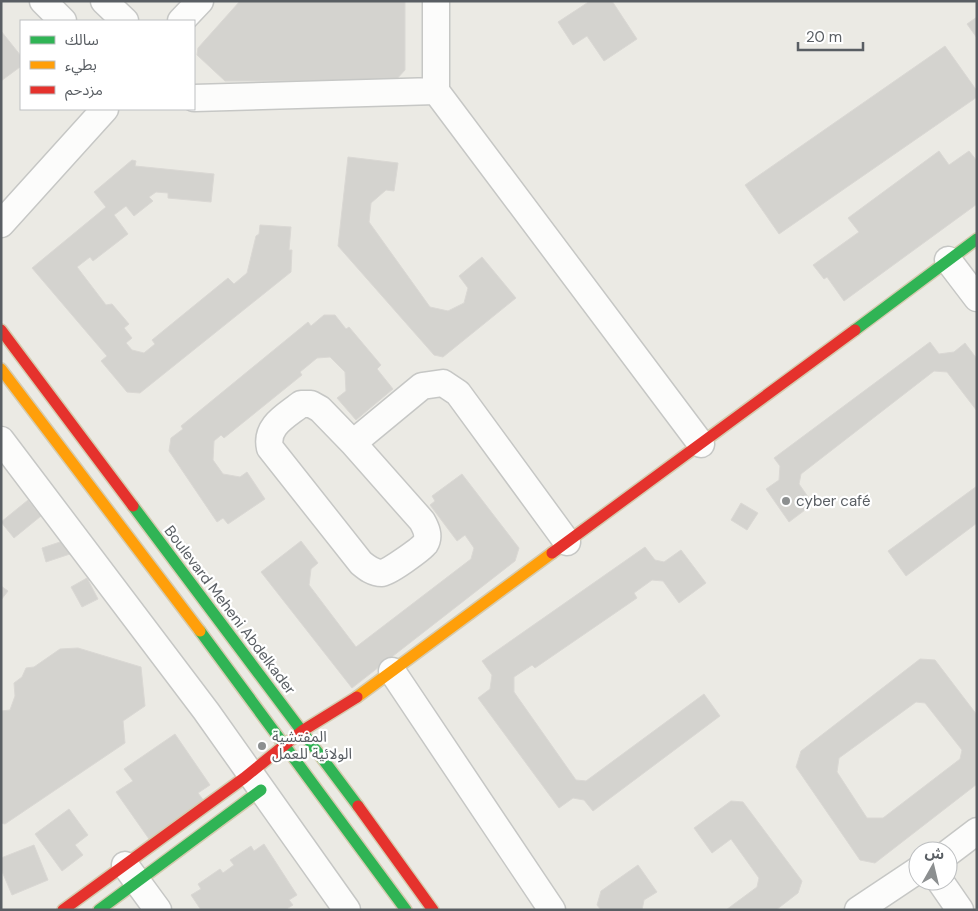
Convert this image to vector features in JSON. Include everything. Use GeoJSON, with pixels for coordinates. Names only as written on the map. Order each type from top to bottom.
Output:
{"type":"FeatureCollection","features":[{"type":"Feature","properties":{"kind":"main road"},"geometry":{"type":"LineString","coordinates":[[99,910],[131,873],[261,781],[285,745],[302,731],[342,708],[392,672],[977,239]]}},
{"type":"Feature","properties":{"kind":"main road","name":"Boulevard Meheni Abdelkader"},"geometry":{"type":"LineString","coordinates":[[1,330],[302,731],[319,739],[355,801],[433,910]]}},
{"type":"Feature","properties":{"kind":"main road"},"geometry":{"type":"LineString","coordinates":[[1,369],[285,745],[293,763],[406,910]]}},
{"type":"Feature","properties":{"kind":"main road"},"geometry":{"type":"LineString","coordinates":[[293,763],[319,739],[342,708]]}},
{"type":"Feature","properties":{"kind":"main road"},"geometry":{"type":"LineString","coordinates":[[63,910],[131,873],[261,781]]}},
{"type":"Feature","properties":{"kind":"street"},"geometry":{"type":"LineString","coordinates":[[43,1],[62,20]]}},
{"type":"Feature","properties":{"kind":"street"},"geometry":{"type":"LineString","coordinates":[[104,1],[124,20]]}},
{"type":"Feature","properties":{"kind":"street"},"geometry":{"type":"LineString","coordinates":[[182,20],[200,1]]}},
{"type":"Feature","properties":{"kind":"street"},"geometry":{"type":"LineString","coordinates":[[436,1],[436,91],[701,444]]}},
{"type":"Feature","properties":{"kind":"street"},"geometry":{"type":"LineString","coordinates":[[195,98],[436,91]]}},
{"type":"Feature","properties":{"kind":"street"},"geometry":{"type":"LineString","coordinates":[[1,224],[104,110]]}},
{"type":"Feature","properties":{"kind":"street"},"geometry":{"type":"LineString","coordinates":[[948,260],[977,298]]}},
{"type":"Feature","properties":{"kind":"street"},"geometry":{"type":"LineString","coordinates":[[353,443],[422,386],[443,384],[458,393],[567,542]]}},
{"type":"Feature","properties":{"kind":"street"},"geometry":{"type":"LineString","coordinates":[[301,404],[311,404],[320,409],[353,443],[427,529],[425,544],[390,571],[382,573],[371,570],[361,562],[270,448],[268,439],[272,428],[301,404]]}},
{"type":"Feature","properties":{"kind":"street"},"geometry":{"type":"LineString","coordinates":[[1,440],[261,781],[347,910]]}},
{"type":"Feature","properties":{"kind":"street"},"geometry":{"type":"LineString","coordinates":[[392,672],[552,910]]}},
{"type":"Feature","properties":{"kind":"street"},"geometry":{"type":"LineString","coordinates":[[958,845],[977,831]]}},
{"type":"Feature","properties":{"kind":"street"},"geometry":{"type":"LineString","coordinates":[[131,873],[158,910]]}},
{"type":"Feature","properties":{"kind":"street"},"geometry":{"type":"LineString","coordinates":[[858,910],[908,877]]}},
{"type":"Feature","properties":{"kind":"street"},"geometry":{"type":"LineString","coordinates":[[947,891],[960,910]]}},
{"type":"Feature","properties":{"kind":"building"},"geometry":{"type":"Polygon","coordinates":[[[240,1],[405,1],[405,70],[395,81],[225,81],[197,55],[198,48],[240,1]]]}},
{"type":"Feature","properties":{"kind":"building"},"geometry":{"type":"Polygon","coordinates":[[[590,1],[612,1],[637,39],[604,61],[587,36],[573,45],[558,22],[590,1]]]}},
{"type":"Feature","properties":{"kind":"building"},"geometry":{"type":"Polygon","coordinates":[[[977,17],[977,38],[967,24],[977,17]]]}},
{"type":"Feature","properties":{"kind":"building"},"geometry":{"type":"Polygon","coordinates":[[[1,31],[20,55],[20,67],[1,81],[1,31]]]}},
{"type":"Feature","properties":{"kind":"building"},"geometry":{"type":"Polygon","coordinates":[[[945,46],[977,91],[977,97],[779,234],[745,185],[945,46]]]}},
{"type":"Feature","properties":{"kind":"building"},"geometry":{"type":"Polygon","coordinates":[[[939,151],[949,165],[969,151],[977,161],[977,204],[844,301],[827,277],[824,279],[813,265],[859,232],[848,218],[939,151]]]}},
{"type":"Feature","properties":{"kind":"building"},"geometry":{"type":"Polygon","coordinates":[[[348,157],[398,163],[394,191],[386,190],[371,203],[369,222],[430,307],[448,311],[464,303],[468,288],[459,276],[482,257],[516,298],[443,357],[434,355],[338,246],[348,157]]]}},
{"type":"Feature","properties":{"kind":"building"},"geometry":{"type":"Polygon","coordinates":[[[132,160],[136,161],[135,166],[214,174],[211,202],[168,198],[168,193],[156,192],[149,197],[153,201],[134,216],[126,206],[114,215],[128,234],[93,261],[90,257],[77,267],[106,305],[112,304],[129,324],[124,328],[132,338],[126,343],[132,350],[144,353],[155,344],[152,340],[228,278],[234,284],[247,273],[260,225],[291,227],[289,250],[292,250],[291,272],[140,393],[127,392],[101,361],[107,356],[32,268],[106,207],[94,192],[132,160]]]}},
{"type":"Feature","properties":{"kind":"building"},"geometry":{"type":"Polygon","coordinates":[[[324,315],[335,315],[346,329],[349,327],[381,365],[377,369],[393,389],[356,420],[337,398],[346,391],[345,372],[330,357],[317,358],[300,372],[302,375],[224,438],[221,435],[214,441],[213,460],[223,474],[240,477],[247,472],[265,499],[228,524],[223,518],[217,522],[169,451],[171,438],[183,429],[181,426],[308,322],[311,326],[324,315]]]}},
{"type":"Feature","properties":{"kind":"building"},"geometry":{"type":"Polygon","coordinates":[[[930,342],[939,354],[954,352],[965,343],[977,359],[977,411],[947,372],[934,371],[801,474],[799,484],[813,504],[789,522],[766,489],[779,480],[780,466],[774,458],[930,342]]]}},
{"type":"Feature","properties":{"kind":"building"},"geometry":{"type":"Polygon","coordinates":[[[462,474],[519,548],[515,561],[352,688],[261,572],[301,541],[318,563],[311,569],[309,585],[356,647],[471,559],[474,548],[465,535],[457,541],[430,505],[435,501],[432,496],[462,474]]]}},
{"type":"Feature","properties":{"kind":"building"},"geometry":{"type":"Polygon","coordinates":[[[977,486],[977,523],[906,576],[888,551],[977,486]]]}},
{"type":"Feature","properties":{"kind":"building"},"geometry":{"type":"Polygon","coordinates":[[[28,500],[41,516],[14,538],[1,522],[28,500]]]}},
{"type":"Feature","properties":{"kind":"building"},"geometry":{"type":"Polygon","coordinates":[[[741,503],[758,513],[747,530],[731,520],[741,503]]]}},
{"type":"Feature","properties":{"kind":"building"},"geometry":{"type":"Polygon","coordinates":[[[66,540],[70,554],[46,562],[42,548],[66,540]]]}},
{"type":"Feature","properties":{"kind":"building"},"geometry":{"type":"Polygon","coordinates":[[[645,547],[655,560],[664,562],[681,550],[706,583],[679,603],[663,581],[652,580],[634,593],[637,598],[535,668],[532,665],[514,677],[514,692],[576,780],[586,781],[704,694],[720,716],[593,811],[584,800],[573,798],[559,808],[478,698],[490,689],[492,675],[482,661],[645,547]]]}},
{"type":"Feature","properties":{"kind":"building"},"geometry":{"type":"Polygon","coordinates":[[[87,578],[98,599],[82,607],[71,587],[87,578]]]}},
{"type":"Feature","properties":{"kind":"building"},"geometry":{"type":"Polygon","coordinates":[[[1,586],[8,591],[1,600],[1,586]]]}},
{"type":"Feature","properties":{"kind":"building"},"geometry":{"type":"Polygon","coordinates":[[[78,648],[141,667],[145,706],[123,721],[125,743],[5,824],[1,823],[1,711],[10,710],[15,696],[14,683],[22,677],[26,668],[34,667],[60,649],[78,648]]]}},
{"type":"Feature","properties":{"kind":"building"},"geometry":{"type":"Polygon","coordinates":[[[920,659],[935,660],[977,715],[977,784],[875,863],[860,860],[796,767],[801,751],[920,659]],[[916,702],[839,758],[837,772],[867,818],[883,818],[960,759],[962,750],[925,703],[916,702]]]}},
{"type":"Feature","properties":{"kind":"building"},"geometry":{"type":"Polygon","coordinates":[[[175,734],[210,785],[198,793],[204,801],[149,839],[116,792],[133,781],[124,769],[175,734]]]}},
{"type":"Feature","properties":{"kind":"building"},"geometry":{"type":"Polygon","coordinates":[[[731,801],[743,802],[802,881],[798,893],[776,910],[726,910],[757,887],[759,878],[731,839],[712,853],[694,828],[731,801]]]}},
{"type":"Feature","properties":{"kind":"building"},"geometry":{"type":"Polygon","coordinates":[[[69,809],[88,835],[75,845],[83,855],[62,871],[35,834],[69,809]]]}},
{"type":"Feature","properties":{"kind":"building"},"geometry":{"type":"Polygon","coordinates":[[[264,844],[297,895],[289,900],[293,905],[285,910],[201,910],[191,895],[201,889],[198,884],[220,869],[223,873],[234,865],[230,860],[251,846],[254,851],[264,844]]]}},
{"type":"Feature","properties":{"kind":"building"},"geometry":{"type":"Polygon","coordinates":[[[34,845],[48,880],[12,895],[1,869],[1,858],[34,845]]]}},
{"type":"Feature","properties":{"kind":"building"},"geometry":{"type":"Polygon","coordinates":[[[638,865],[657,892],[644,900],[642,910],[601,910],[597,905],[601,891],[638,865]]]}},
{"type":"Feature","properties":{"kind":"traffic: fast"},"geometry":{"type":"LineString","coordinates":[[855,330],[977,239]]}},
{"type":"Feature","properties":{"kind":"traffic: fast"},"geometry":{"type":"LineString","coordinates":[[133,506],[358,806]]}},
{"type":"Feature","properties":{"kind":"traffic: fast"},"geometry":{"type":"LineString","coordinates":[[200,631],[406,910]]}},
{"type":"Feature","properties":{"kind":"traffic: fast"},"geometry":{"type":"LineString","coordinates":[[99,910],[261,790]]}},
{"type":"Feature","properties":{"kind":"traffic: slow"},"geometry":{"type":"LineString","coordinates":[[1,369],[200,631]]}},
{"type":"Feature","properties":{"kind":"traffic: slow"},"geometry":{"type":"LineString","coordinates":[[357,697],[552,553]]}},
{"type":"Feature","properties":{"kind":"traffic: jam"},"geometry":{"type":"LineString","coordinates":[[1,330],[133,506]]}},
{"type":"Feature","properties":{"kind":"traffic: jam"},"geometry":{"type":"LineString","coordinates":[[552,553],[855,330]]}},
{"type":"Feature","properties":{"kind":"traffic: jam"},"geometry":{"type":"LineString","coordinates":[[63,910],[244,778],[302,731],[357,697]]}},
{"type":"Feature","properties":{"kind":"traffic: jam"},"geometry":{"type":"LineString","coordinates":[[358,806],[433,910]]}},
{"type":"Feature","properties":{"kind":"place","name":"cyber café"},"geometry":{"type":"Point","coordinates":[786,501]}},
{"type":"Feature","properties":{"kind":"place","name":"المفتشية الولائية للعمل"},"geometry":{"type":"Point","coordinates":[262,746]}}]}
